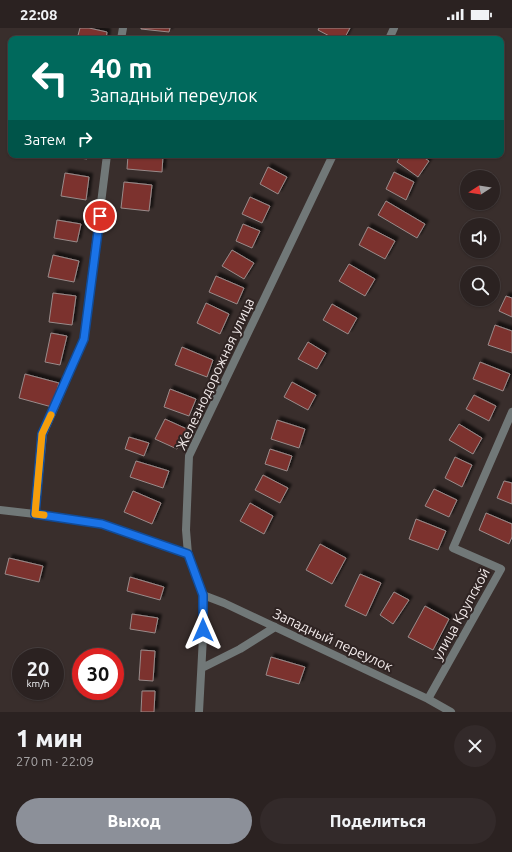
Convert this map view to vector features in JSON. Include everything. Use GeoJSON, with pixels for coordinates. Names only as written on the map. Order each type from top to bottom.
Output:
{"type":"FeatureCollection","features":[{"type":"Feature","properties":{"kind":"street"},"geometry":{"type":"LineString","coordinates":[[35,514],[42,434],[84,339],[107,158]]}},
{"type":"Feature","properties":{"kind":"street","name":"Железнодорожная улица"},"geometry":{"type":"LineString","coordinates":[[199,712],[204,618],[203,595],[188,554],[186,530],[189,456],[332,158]]}},
{"type":"Feature","properties":{"kind":"street","name":"улица Крупской"},"geometry":{"type":"LineString","coordinates":[[428,699],[501,569],[454,548],[512,412]]}},
{"type":"Feature","properties":{"kind":"street"},"geometry":{"type":"LineString","coordinates":[[0,510],[102,524],[188,554]]}},
{"type":"Feature","properties":{"kind":"street","name":"Западный переулок"},"geometry":{"type":"LineString","coordinates":[[203,595],[224,603],[428,699],[451,712]]}},
{"type":"Feature","properties":{"kind":"street"},"geometry":{"type":"LineString","coordinates":[[202,668],[240,649],[275,627]]}},
{"type":"Feature","properties":{"kind":"building"},"geometry":{"type":"Polygon","coordinates":[[[80,28],[89,28],[107,32],[106,36],[78,36],[80,28]]]}},
{"type":"Feature","properties":{"kind":"building"},"geometry":{"type":"Polygon","coordinates":[[[141,28],[170,28],[169,32],[141,28]]]}},
{"type":"Feature","properties":{"kind":"building"},"geometry":{"type":"Polygon","coordinates":[[[319,28],[350,28],[346,36],[329,36],[318,30],[319,28]]]}},
{"type":"Feature","properties":{"kind":"building"},"geometry":{"type":"Polygon","coordinates":[[[128,158],[163,158],[162,172],[127,169],[128,158]]]}},
{"type":"Feature","properties":{"kind":"building"},"geometry":{"type":"Polygon","coordinates":[[[399,158],[424,158],[429,161],[418,177],[397,162],[399,158]]]}},
{"type":"Feature","properties":{"kind":"building"},"geometry":{"type":"Polygon","coordinates":[[[268,167],[287,177],[278,194],[260,184],[268,167]]]}},
{"type":"Feature","properties":{"kind":"building"},"geometry":{"type":"Polygon","coordinates":[[[394,172],[414,182],[406,200],[386,189],[394,172]]]}},
{"type":"Feature","properties":{"kind":"building"},"geometry":{"type":"Polygon","coordinates":[[[65,173],[89,177],[86,200],[61,196],[65,173]]]}},
{"type":"Feature","properties":{"kind":"building"},"geometry":{"type":"Polygon","coordinates":[[[124,182],[152,185],[149,211],[121,208],[124,182]]]}},
{"type":"Feature","properties":{"kind":"building"},"geometry":{"type":"Polygon","coordinates":[[[250,197],[270,206],[262,223],[242,214],[250,197]]]}},
{"type":"Feature","properties":{"kind":"building"},"geometry":{"type":"Polygon","coordinates":[[[386,201],[425,224],[417,238],[378,215],[386,201]]]}},
{"type":"Feature","properties":{"kind":"building"},"geometry":{"type":"Polygon","coordinates":[[[57,220],[81,224],[77,242],[54,238],[57,220]]]}},
{"type":"Feature","properties":{"kind":"building"},"geometry":{"type":"Polygon","coordinates":[[[243,224],[260,231],[252,248],[236,241],[243,224]]]}},
{"type":"Feature","properties":{"kind":"building"},"geometry":{"type":"Polygon","coordinates":[[[368,227],[395,241],[385,259],[359,245],[368,227]]]}},
{"type":"Feature","properties":{"kind":"building"},"geometry":{"type":"Polygon","coordinates":[[[232,250],[254,263],[244,279],[222,266],[232,250]]]}},
{"type":"Feature","properties":{"kind":"building"},"geometry":{"type":"Polygon","coordinates":[[[53,255],[79,261],[74,282],[48,277],[53,255]]]}},
{"type":"Feature","properties":{"kind":"building"},"geometry":{"type":"Polygon","coordinates":[[[349,264],[375,279],[365,296],[339,281],[349,264]]]}},
{"type":"Feature","properties":{"kind":"building"},"geometry":{"type":"Polygon","coordinates":[[[216,276],[244,288],[237,304],[209,292],[216,276]]]}},
{"type":"Feature","properties":{"kind":"building"},"geometry":{"type":"Polygon","coordinates":[[[53,293],[76,296],[72,325],[49,322],[53,293]]]}},
{"type":"Feature","properties":{"kind":"building"},"geometry":{"type":"Polygon","coordinates":[[[506,296],[512,298],[512,317],[499,311],[506,296]]]}},
{"type":"Feature","properties":{"kind":"building"},"geometry":{"type":"Polygon","coordinates":[[[206,303],[229,314],[220,334],[197,323],[206,303]]]}},
{"type":"Feature","properties":{"kind":"building"},"geometry":{"type":"Polygon","coordinates":[[[332,304],[357,318],[348,334],[323,320],[332,304]]]}},
{"type":"Feature","properties":{"kind":"building"},"geometry":{"type":"Polygon","coordinates":[[[495,325],[512,331],[512,353],[488,345],[495,325]]]}},
{"type":"Feature","properties":{"kind":"building"},"geometry":{"type":"Polygon","coordinates":[[[51,333],[67,336],[60,365],[45,362],[51,333]]]}},
{"type":"Feature","properties":{"kind":"building"},"geometry":{"type":"Polygon","coordinates":[[[308,342],[326,353],[317,369],[298,359],[308,342]]]}},
{"type":"Feature","properties":{"kind":"building"},"geometry":{"type":"Polygon","coordinates":[[[182,347],[213,360],[207,377],[175,365],[182,347]]]}},
{"type":"Feature","properties":{"kind":"building"},"geometry":{"type":"Polygon","coordinates":[[[480,362],[510,374],[503,391],[473,379],[480,362]]]}},
{"type":"Feature","properties":{"kind":"building"},"geometry":{"type":"Polygon","coordinates":[[[25,374],[59,383],[52,407],[19,398],[25,374]]]}},
{"type":"Feature","properties":{"kind":"building"},"geometry":{"type":"Polygon","coordinates":[[[292,382],[316,395],[308,410],[284,397],[292,382]]]}},
{"type":"Feature","properties":{"kind":"building"},"geometry":{"type":"Polygon","coordinates":[[[170,389],[196,399],[189,416],[164,407],[170,389]]]}},
{"type":"Feature","properties":{"kind":"building"},"geometry":{"type":"Polygon","coordinates":[[[474,395],[496,406],[489,421],[466,409],[474,395]]]}},
{"type":"Feature","properties":{"kind":"building"},"geometry":{"type":"Polygon","coordinates":[[[165,419],[187,429],[177,449],[155,439],[165,419]]]}},
{"type":"Feature","properties":{"kind":"building"},"geometry":{"type":"Polygon","coordinates":[[[277,420],[305,429],[299,448],[271,439],[277,420]]]}},
{"type":"Feature","properties":{"kind":"building"},"geometry":{"type":"Polygon","coordinates":[[[459,424],[482,438],[473,454],[449,440],[459,424]]]}},
{"type":"Feature","properties":{"kind":"building"},"geometry":{"type":"Polygon","coordinates":[[[129,437],[149,443],[144,456],[125,449],[129,437]]]}},
{"type":"Feature","properties":{"kind":"building"},"geometry":{"type":"Polygon","coordinates":[[[270,449],[292,456],[287,471],[265,464],[270,449]]]}},
{"type":"Feature","properties":{"kind":"building"},"geometry":{"type":"Polygon","coordinates":[[[455,457],[472,465],[462,487],[445,478],[455,457]]]}},
{"type":"Feature","properties":{"kind":"building"},"geometry":{"type":"Polygon","coordinates":[[[136,461],[169,471],[163,488],[130,477],[136,461]]]}},
{"type":"Feature","properties":{"kind":"building"},"geometry":{"type":"Polygon","coordinates":[[[263,475],[288,488],[280,503],[255,490],[263,475]]]}},
{"type":"Feature","properties":{"kind":"building"},"geometry":{"type":"Polygon","coordinates":[[[504,481],[512,483],[512,504],[497,498],[504,481]]]}},
{"type":"Feature","properties":{"kind":"building"},"geometry":{"type":"Polygon","coordinates":[[[434,489],[457,500],[449,517],[425,506],[434,489]]]}},
{"type":"Feature","properties":{"kind":"building"},"geometry":{"type":"Polygon","coordinates":[[[133,491],[161,503],[152,524],[124,512],[133,491]]]}},
{"type":"Feature","properties":{"kind":"building"},"geometry":{"type":"Polygon","coordinates":[[[250,503],[273,516],[264,534],[240,521],[250,503]]]}},
{"type":"Feature","properties":{"kind":"building"},"geometry":{"type":"Polygon","coordinates":[[[486,513],[512,524],[512,537],[509,544],[479,530],[486,513]]]}},
{"type":"Feature","properties":{"kind":"building"},"geometry":{"type":"Polygon","coordinates":[[[416,519],[446,531],[438,550],[409,539],[416,519]]]}},
{"type":"Feature","properties":{"kind":"building"},"geometry":{"type":"Polygon","coordinates":[[[320,544],[346,558],[332,584],[306,570],[320,544]]]}},
{"type":"Feature","properties":{"kind":"building"},"geometry":{"type":"Polygon","coordinates":[[[9,558],[43,566],[39,582],[5,574],[9,558]]]}},
{"type":"Feature","properties":{"kind":"building"},"geometry":{"type":"Polygon","coordinates":[[[360,574],[381,583],[366,616],[345,606],[360,574]]]}},
{"type":"Feature","properties":{"kind":"building"},"geometry":{"type":"Polygon","coordinates":[[[130,577],[164,587],[160,600],[127,591],[130,577]]]}},
{"type":"Feature","properties":{"kind":"building"},"geometry":{"type":"Polygon","coordinates":[[[394,592],[409,600],[393,624],[380,615],[394,592]]]}},
{"type":"Feature","properties":{"kind":"building"},"geometry":{"type":"Polygon","coordinates":[[[425,606],[449,619],[433,650],[408,637],[425,606]]]}},
{"type":"Feature","properties":{"kind":"building"},"geometry":{"type":"Polygon","coordinates":[[[132,614],[158,618],[155,633],[130,629],[132,614]]]}},
{"type":"Feature","properties":{"kind":"building"},"geometry":{"type":"Polygon","coordinates":[[[141,650],[155,651],[153,681],[139,680],[141,650]]]}},
{"type":"Feature","properties":{"kind":"building"},"geometry":{"type":"Polygon","coordinates":[[[271,657],[305,667],[299,684],[266,675],[271,657]]]}},
{"type":"Feature","properties":{"kind":"building"},"geometry":{"type":"Polygon","coordinates":[[[142,691],[155,691],[154,712],[141,712],[142,691]]]}},
{"type":"Feature","properties":{"kind":"slow traffic"},"geometry":{"type":"LineString","coordinates":[[44,515],[35,514],[42,434],[51,415]]}},
{"type":"Feature","properties":{"kind":"route"},"geometry":{"type":"LineString","coordinates":[[100,216],[84,339],[42,434],[35,514],[102,524],[188,554],[203,595],[203,630]]}}]}
